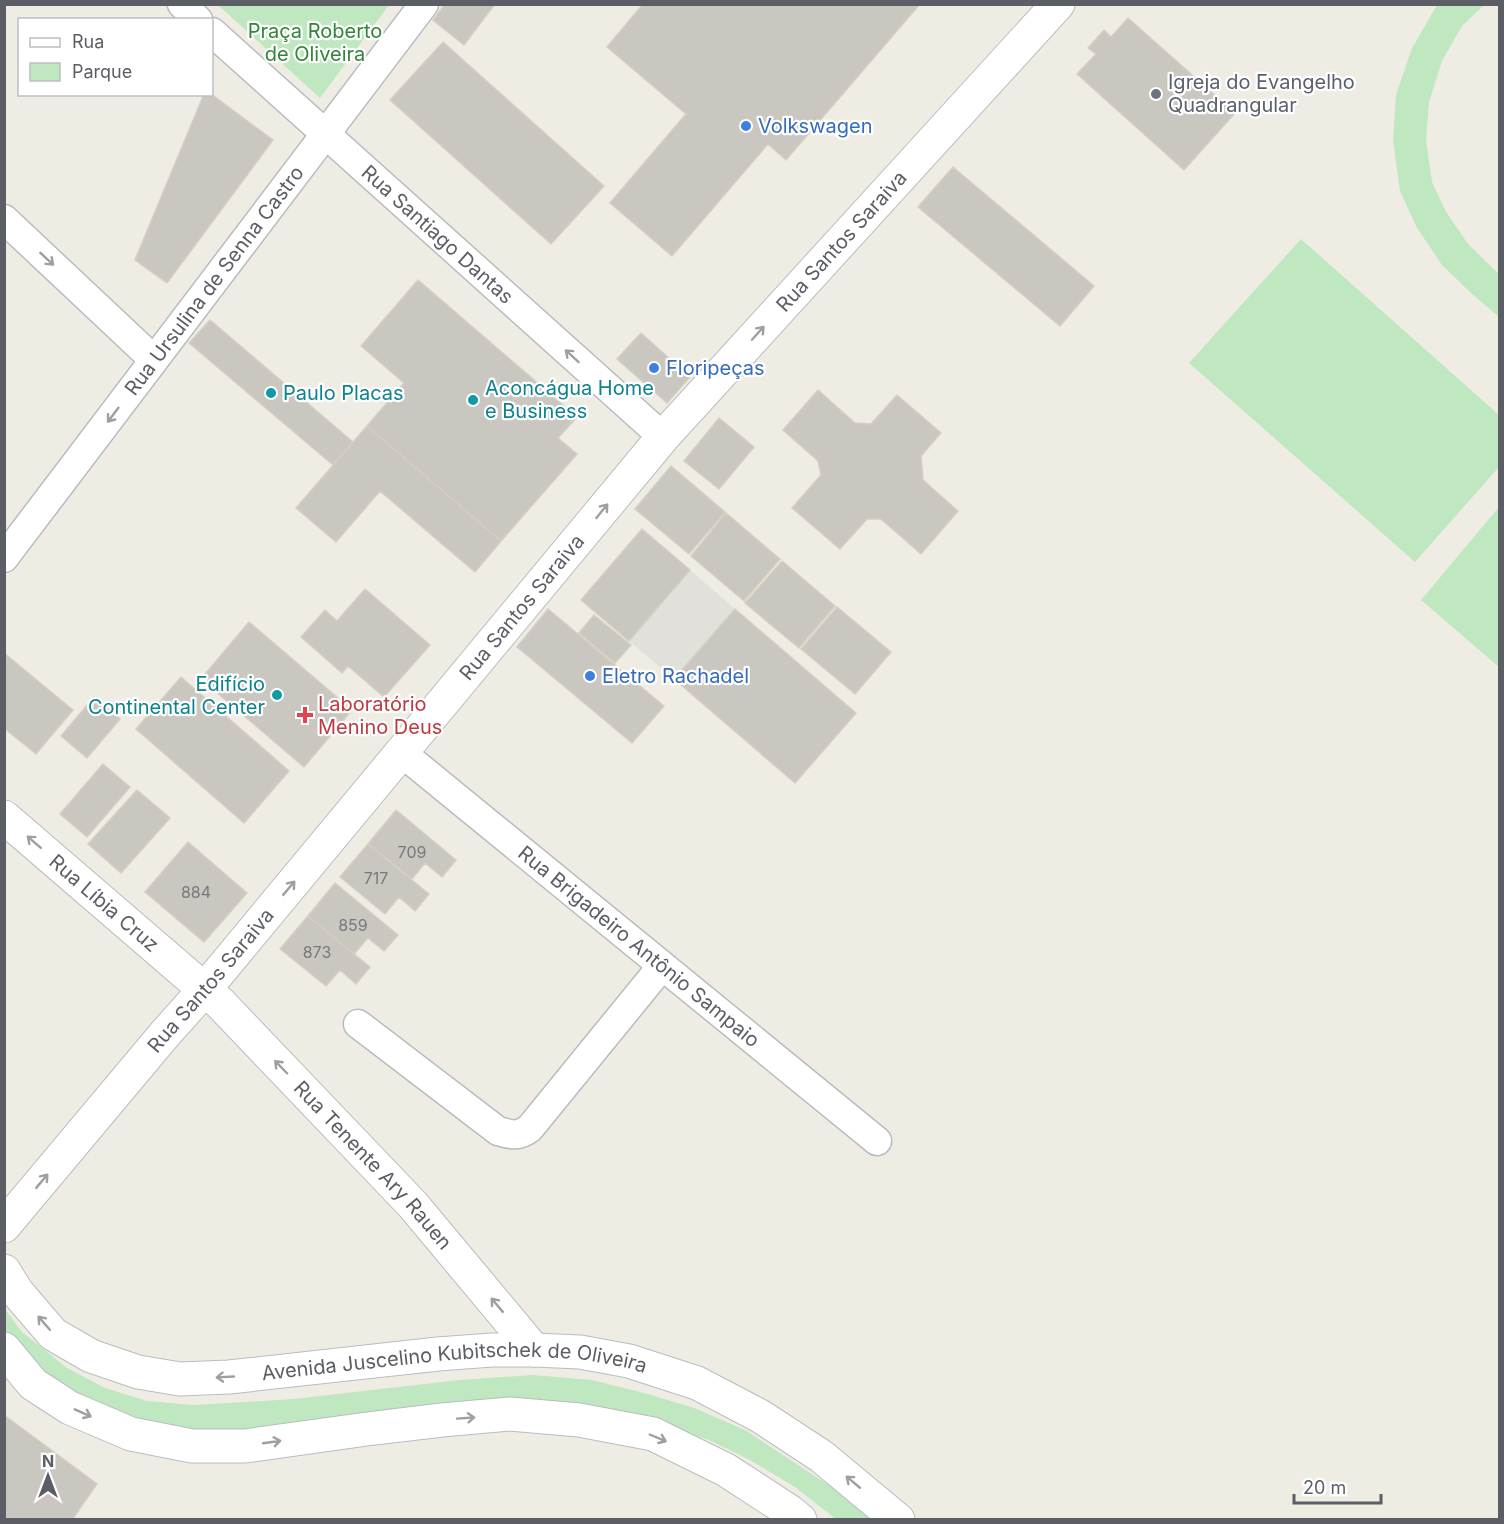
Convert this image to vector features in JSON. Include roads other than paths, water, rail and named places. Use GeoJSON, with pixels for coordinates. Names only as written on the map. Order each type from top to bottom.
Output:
{"type":"FeatureCollection","features":[{"type":"Feature","properties":{"kind":"main road","name":"Rua Santos Saraiva"},"geometry":{"type":"LineString","coordinates":[[4,1226],[205,989],[663,437],[1058,4]]}},
{"type":"Feature","properties":{"kind":"main road","name":"Rua Líbia Cruz"},"geometry":{"type":"LineString","coordinates":[[4,817],[205,989]]}},
{"type":"Feature","properties":{"kind":"main road","name":"Rua Tenente Ary Rauen"},"geometry":{"type":"LineString","coordinates":[[205,989],[413,1205],[534,1350]]}},
{"type":"Feature","properties":{"kind":"main road","name":"Avenida Juscelino Kubitschek de Oliveira"},"geometry":{"type":"LineString","coordinates":[[4,1271],[17,1292],[53,1334],[92,1356],[138,1372],[180,1379],[230,1377],[481,1351],[580,1352],[628,1361],[697,1383],[760,1416],[821,1456],[898,1520]]}},
{"type":"Feature","properties":{"kind":"main road"},"geometry":{"type":"LineString","coordinates":[[4,1349],[19,1378],[70,1408],[131,1434],[192,1446],[245,1446],[367,1428],[510,1414],[579,1420],[653,1434],[726,1470],[800,1520]]}},
{"type":"Feature","properties":{"kind":"street"},"geometry":{"type":"LineString","coordinates":[[182,4],[196,18]]}},
{"type":"Feature","properties":{"kind":"street","name":"Rua Ursulina de Senna Castro"},"geometry":{"type":"LineString","coordinates":[[4,558],[424,4]]}},
{"type":"Feature","properties":{"kind":"street","name":"Rua Santiago Dantas"},"geometry":{"type":"LineString","coordinates":[[213,33],[663,437]]}},
{"type":"Feature","properties":{"kind":"street"},"geometry":{"type":"LineString","coordinates":[[4,219],[154,360]]}},
{"type":"Feature","properties":{"kind":"street","name":"Rua Brigadeiro Antônio Sampaio"},"geometry":{"type":"LineString","coordinates":[[402,753],[877,1141]]}},
{"type":"Feature","properties":{"kind":"street"},"geometry":{"type":"LineString","coordinates":[[358,1024],[498,1131],[511,1135],[522,1134],[530,1128],[662,966]]}},
{"type":"Feature","properties":{"kind":"place","name":"Igreja do Evangelho Quadrangular"},"geometry":{"type":"Point","coordinates":[1156,94]}},
{"type":"Feature","properties":{"kind":"place","name":"Volkswagen"},"geometry":{"type":"Point","coordinates":[746,126]}},
{"type":"Feature","properties":{"kind":"place","name":"Floripeças"},"geometry":{"type":"Point","coordinates":[654,368]}},
{"type":"Feature","properties":{"kind":"place","name":"Paulo Placas"},"geometry":{"type":"Point","coordinates":[271,393]}},
{"type":"Feature","properties":{"kind":"place","name":"Aconcágua Home e Business"},"geometry":{"type":"Point","coordinates":[473,400]}},
{"type":"Feature","properties":{"kind":"place","name":"Eletro Rachadel"},"geometry":{"type":"Point","coordinates":[590,676]}},
{"type":"Feature","properties":{"kind":"place","name":"Edifício Continental Center"},"geometry":{"type":"Point","coordinates":[277,695]}},
{"type":"Feature","properties":{"kind":"place","name":"Laboratório Menino Deus"},"geometry":{"type":"Point","coordinates":[305,715]}},
{"type":"Feature","properties":{"kind":"park label","name":"Praça Roberto de Oliveira"},"geometry":{"type":"Point","coordinates":[315,42]}}]}
